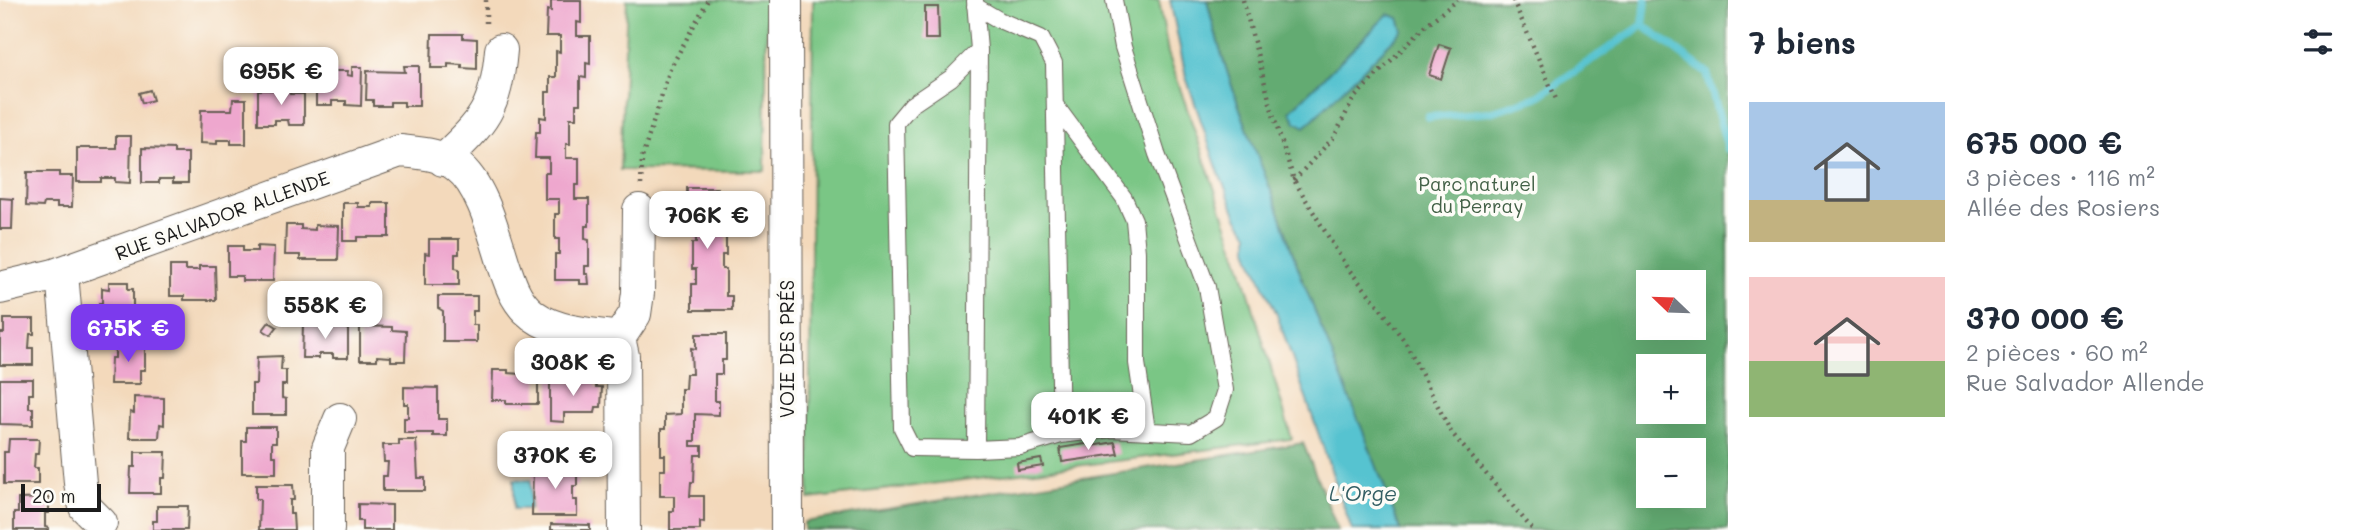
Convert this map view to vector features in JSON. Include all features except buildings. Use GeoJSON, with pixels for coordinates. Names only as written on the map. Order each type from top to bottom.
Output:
{"type":"FeatureCollection","features":[{"type":"Feature","properties":{"kind":"street","name":"VOIE DES PRÉS"},"geometry":{"type":"LineString","coordinates":[[786,0],[787,530]]}},
{"type":"Feature","properties":{"kind":"street"},"geometry":{"type":"LineString","coordinates":[[443,160],[471,133],[489,109],[499,79],[501,51]]}},
{"type":"Feature","properties":{"kind":"street","name":"RUE SALVADOR ALLENDE"},"geometry":{"type":"LineString","coordinates":[[0,288],[62,273],[400,151],[430,155],[457,166],[474,186],[485,206],[513,292],[528,311],[549,324],[573,331],[620,338]]}},
{"type":"Feature","properties":{"kind":"street"},"geometry":{"type":"LineString","coordinates":[[624,530],[623,356],[620,338],[635,314],[638,293],[639,210]]}},
{"type":"Feature","properties":{"kind":"street"},"geometry":{"type":"LineString","coordinates":[[62,273],[80,483],[85,508],[102,523]]}},
{"type":"Feature","properties":{"kind":"street"},"geometry":{"type":"LineString","coordinates":[[328,530],[328,448],[340,419]]}},
{"type":"Feature","properties":{"kind":"lane"},"geometry":{"type":"LineString","coordinates":[[979,50],[951,78],[911,105],[896,123],[902,428],[912,448],[975,450],[1020,447],[1061,435],[1111,429],[1191,433],[1216,418],[1225,390],[1207,287],[1157,154],[1123,47],[1114,0]]}},
{"type":"Feature","properties":{"kind":"lane"},"geometry":{"type":"LineString","coordinates":[[975,3],[999,20],[1041,38],[1054,63],[1061,435]]}},
{"type":"Feature","properties":{"kind":"lane"},"geometry":{"type":"LineString","coordinates":[[975,3],[979,50],[975,450]]}},
{"type":"Feature","properties":{"kind":"lane"},"geometry":{"type":"LineString","coordinates":[[1056,106],[1124,198],[1134,220],[1137,252],[1137,363],[1147,430]]}},
{"type":"Feature","properties":{"kind":"path"},"geometry":{"type":"LineString","coordinates":[[639,210],[642,158],[670,69],[708,0]]}},
{"type":"Feature","properties":{"kind":"path"},"geometry":{"type":"LineString","coordinates":[[1243,0],[1294,180],[1346,266],[1406,343],[1451,432],[1533,530]]}},
{"type":"Feature","properties":{"kind":"path"},"geometry":{"type":"LineString","coordinates":[[1294,180],[1334,137],[1354,98],[1427,24],[1458,0]]}},
{"type":"Feature","properties":{"kind":"path"},"geometry":{"type":"LineString","coordinates":[[1513,0],[1556,99]]}},
{"type":"Feature","properties":{"kind":"green space"},"geometry":{"type":"Polygon","coordinates":[[[627,0],[767,0],[765,171],[620,170],[627,0]]]}},
{"type":"Feature","properties":{"kind":"green space"},"geometry":{"type":"Polygon","coordinates":[[[813,0],[1159,0],[1168,53],[1240,263],[1292,439],[809,499],[813,0]]]}},
{"type":"Feature","properties":{"kind":"green space","name":"Parc naturel du Perray"},"geometry":{"type":"Polygon","coordinates":[[[1207,0],[1728,0],[1728,530],[1400,530],[1308,296],[1222,55],[1207,0]]]}},
{"type":"Feature","properties":{"kind":"green space"},"geometry":{"type":"Polygon","coordinates":[[[1303,443],[1338,530],[804,530],[804,522],[1303,443]]]}},
{"type":"Feature","properties":{"kind":"water","name":"L'Orge"},"geometry":{"type":"Polygon","coordinates":[[[1170,0],[1207,0],[1240,110],[1400,530],[1352,530],[1276,312],[1252,260],[1248,248],[1248,234],[1237,217],[1217,168],[1186,77],[1170,0]]]}},
{"type":"Feature","properties":{"kind":"water"},"geometry":{"type":"Polygon","coordinates":[[[1388,14],[1399,18],[1403,30],[1305,127],[1296,122],[1290,111],[1388,14]]]}},
{"type":"Feature","properties":{"kind":"water"},"geometry":{"type":"Polygon","coordinates":[[[514,479],[531,480],[530,509],[514,509],[514,479]]]}},
{"type":"Feature","properties":{"kind":"waterway"},"geometry":{"type":"LineString","coordinates":[[1646,0],[1643,25],[1707,73],[1728,149]]}},
{"type":"Feature","properties":{"kind":"waterway"},"geometry":{"type":"LineString","coordinates":[[1428,117],[1490,112],[1537,97],[1643,25]]}}]}
